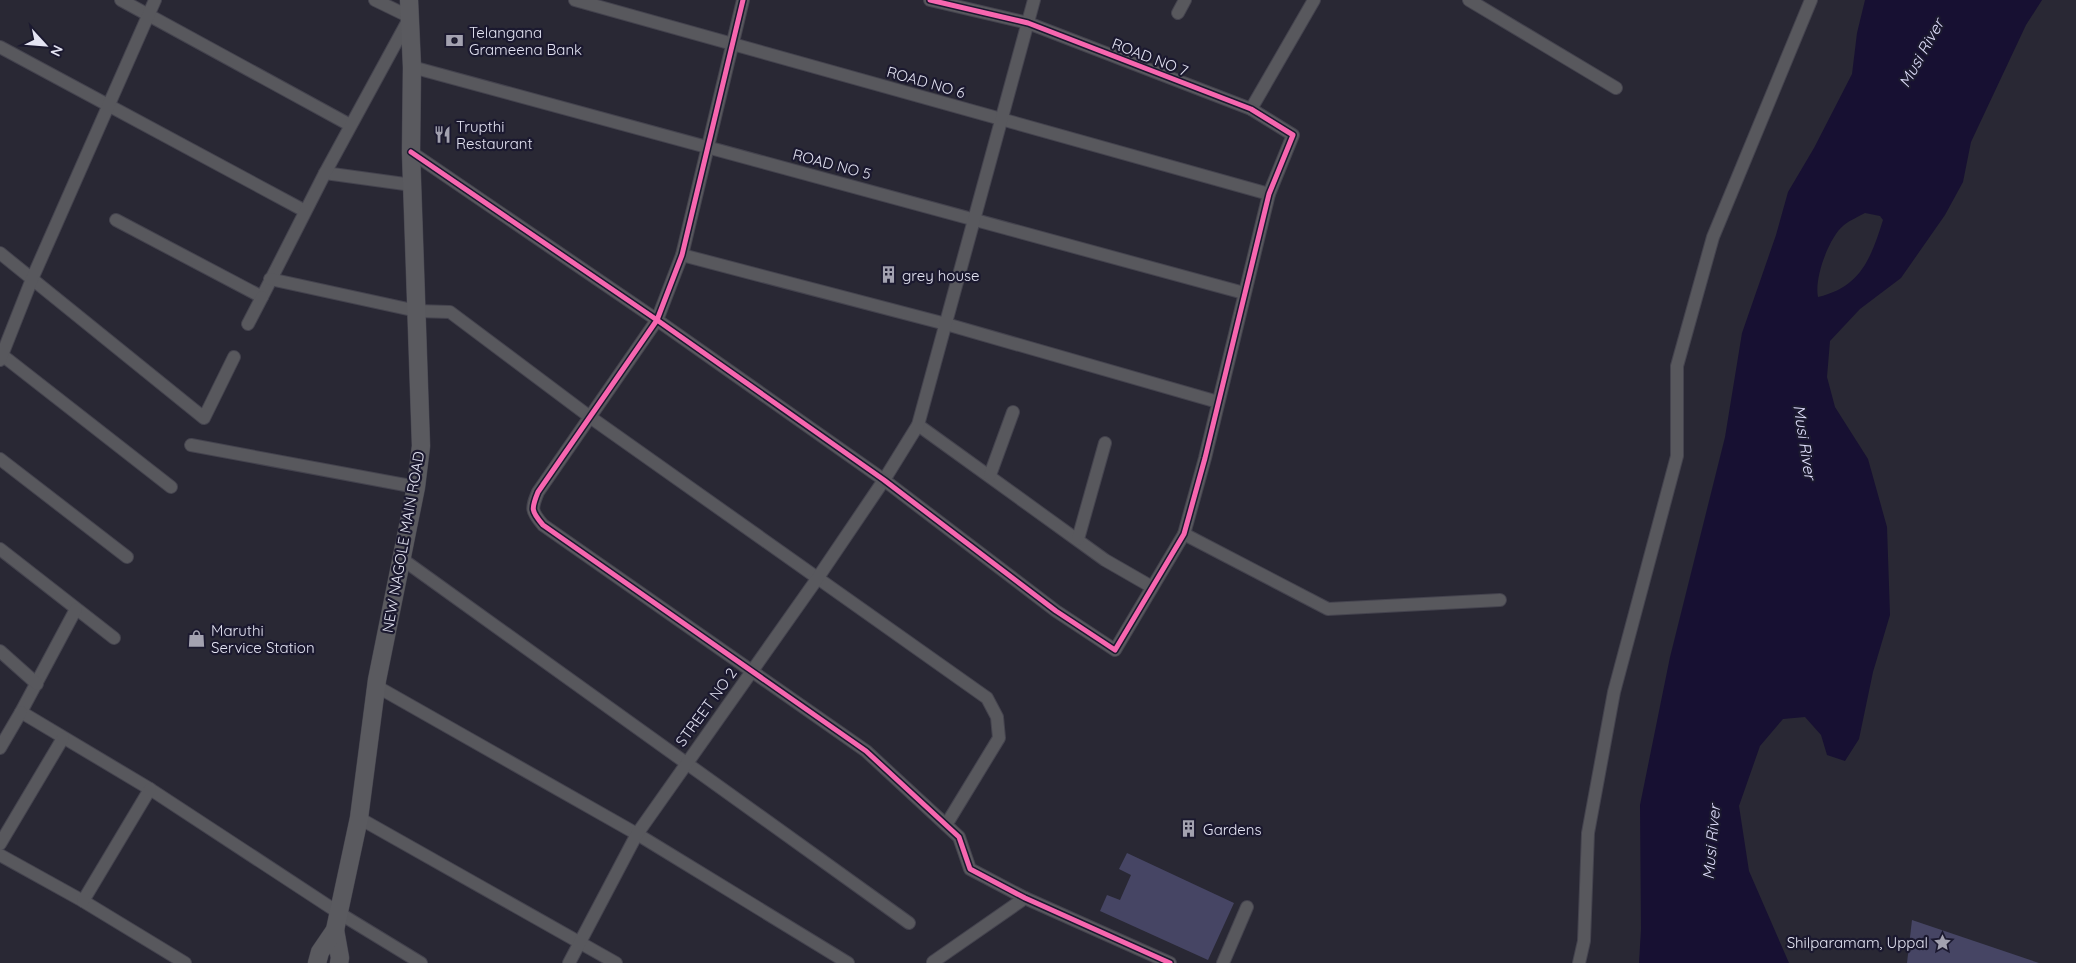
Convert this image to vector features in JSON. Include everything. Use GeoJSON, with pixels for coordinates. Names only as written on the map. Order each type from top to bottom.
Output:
{"type":"FeatureCollection","features":[{"type":"Feature","properties":{"kind":"street"},"geometry":{"type":"LineString","coordinates":[[121,0],[350,125]]}},
{"type":"Feature","properties":{"kind":"street"},"geometry":{"type":"LineString","coordinates":[[154,0],[32,279],[1,357],[171,487]]}},
{"type":"Feature","properties":{"kind":"street"},"geometry":{"type":"LineString","coordinates":[[248,324],[409,8],[376,0]]}},
{"type":"Feature","properties":{"kind":"street","name":"ROAD NO 6"},"geometry":{"type":"LineString","coordinates":[[575,0],[1268,194]]}},
{"type":"Feature","properties":{"kind":"street"},"geometry":{"type":"LineString","coordinates":[[743,0],[682,255],[657,320],[538,492],[532,506],[534,515],[543,525],[866,750],[959,837],[970,869],[1025,898],[1170,963]]}},
{"type":"Feature","properties":{"kind":"street","name":"ROAD NO 7"},"geometry":{"type":"LineString","coordinates":[[930,0],[1028,23],[1251,109],[1293,135],[1268,194]]}},
{"type":"Feature","properties":{"kind":"street","name":"STREET NO 2"},"geometry":{"type":"LineString","coordinates":[[569,963],[637,834],[817,579],[884,480],[918,425],[1034,0]]}},
{"type":"Feature","properties":{"kind":"street"},"geometry":{"type":"LineString","coordinates":[[1178,13],[1185,0]]}},
{"type":"Feature","properties":{"kind":"street"},"geometry":{"type":"LineString","coordinates":[[1251,109],[1314,0]]}},
{"type":"Feature","properties":{"kind":"street"},"geometry":{"type":"LineString","coordinates":[[1469,0],[1616,88]]}},
{"type":"Feature","properties":{"kind":"street"},"geometry":{"type":"LineString","coordinates":[[1579,963],[1584,940],[1588,833],[1614,692],[1677,456],[1677,366],[1712,237],[1811,0]]}},
{"type":"Feature","properties":{"kind":"street","name":"NEW NAGOLE MAIN ROAD"},"geometry":{"type":"LineString","coordinates":[[317,963],[320,952],[337,921],[359,818],[376,686],[416,486],[421,446],[418,310],[411,152],[412,67],[409,8]]}},
{"type":"Feature","properties":{"kind":"street"},"geometry":{"type":"LineString","coordinates":[[2,52],[107,105],[305,211]]}},
{"type":"Feature","properties":{"kind":"street","name":"ROAD NO 5"},"geometry":{"type":"LineString","coordinates":[[412,67],[1244,293]]}},
{"type":"Feature","properties":{"kind":"street"},"geometry":{"type":"LineString","coordinates":[[411,152],[657,320],[884,480],[1056,611],[1114,650],[1184,534],[1205,458],[1268,194]]}},
{"type":"Feature","properties":{"kind":"street"},"geometry":{"type":"LineString","coordinates":[[325,172],[412,184]]}},
{"type":"Feature","properties":{"kind":"street"},"geometry":{"type":"LineString","coordinates":[[116,220],[262,297]]}},
{"type":"Feature","properties":{"kind":"street"},"geometry":{"type":"LineString","coordinates":[[0,253],[204,418],[234,357]]}},
{"type":"Feature","properties":{"kind":"street"},"geometry":{"type":"LineString","coordinates":[[682,255],[946,324],[1218,402]]}},
{"type":"Feature","properties":{"kind":"street"},"geometry":{"type":"LineString","coordinates":[[270,279],[418,310],[450,312],[590,417],[987,698],[997,717],[999,738],[946,825]]}},
{"type":"Feature","properties":{"kind":"street"},"geometry":{"type":"LineString","coordinates":[[990,475],[1013,412]]}},
{"type":"Feature","properties":{"kind":"street"},"geometry":{"type":"LineString","coordinates":[[918,425],[990,475],[1105,560],[1152,587]]}},
{"type":"Feature","properties":{"kind":"street"},"geometry":{"type":"LineString","coordinates":[[1078,539],[1106,443]]}},
{"type":"Feature","properties":{"kind":"street"},"geometry":{"type":"LineString","coordinates":[[191,445],[416,486]]}},
{"type":"Feature","properties":{"kind":"street"},"geometry":{"type":"LineString","coordinates":[[0,459],[127,557]]}},
{"type":"Feature","properties":{"kind":"street"},"geometry":{"type":"LineString","coordinates":[[1184,534],[1328,609],[1500,600]]}},
{"type":"Feature","properties":{"kind":"street"},"geometry":{"type":"LineString","coordinates":[[0,549],[114,638]]}},
{"type":"Feature","properties":{"kind":"street"},"geometry":{"type":"LineString","coordinates":[[402,559],[909,923]]}},
{"type":"Feature","properties":{"kind":"street"},"geometry":{"type":"LineString","coordinates":[[0,748],[37,684],[76,609]]}},
{"type":"Feature","properties":{"kind":"street"},"geometry":{"type":"LineString","coordinates":[[0,651],[37,684]]}},
{"type":"Feature","properties":{"kind":"street"},"geometry":{"type":"LineString","coordinates":[[376,686],[637,834],[848,963]]}},
{"type":"Feature","properties":{"kind":"street"},"geometry":{"type":"LineString","coordinates":[[21,712],[150,790],[337,921],[421,963]]}},
{"type":"Feature","properties":{"kind":"street"},"geometry":{"type":"LineString","coordinates":[[0,844],[63,738]]}},
{"type":"Feature","properties":{"kind":"street"},"geometry":{"type":"LineString","coordinates":[[83,901],[150,790]]}},
{"type":"Feature","properties":{"kind":"street"},"geometry":{"type":"LineString","coordinates":[[359,818],[616,963]]}},
{"type":"Feature","properties":{"kind":"street"},"geometry":{"type":"LineString","coordinates":[[0,854],[83,901],[185,963]]}},
{"type":"Feature","properties":{"kind":"street"},"geometry":{"type":"LineString","coordinates":[[933,962],[1025,898]]}},
{"type":"Feature","properties":{"kind":"street"},"geometry":{"type":"LineString","coordinates":[[1223,963],[1247,907]]}},
{"type":"Feature","properties":{"kind":"street","name":"NEW NAGOLE MAIN ROAD"},"geometry":{"type":"LineString","coordinates":[[337,921],[339,963]]}},
{"type":"Feature","properties":{"kind":"shaded area"},"geometry":{"type":"Polygon","coordinates":[[[1127,853],[1234,903],[1208,960],[1100,911],[1107,895],[1120,900],[1131,875],[1119,869],[1127,853]]]}},
{"type":"Feature","properties":{"kind":"shaded area","name":"Shilparamam, Uppal"},"geometry":{"type":"Polygon","coordinates":[[[1912,920],[2039,963],[1907,963],[1912,920]]]}},
{"type":"Feature","properties":{"kind":"water","name":"Musi River"},"geometry":{"type":"Polygon","coordinates":[[[1865,0],[2042,0],[2026,25],[1971,142],[1963,182],[1945,215],[1901,278],[1860,309],[1830,341],[1827,377],[1835,407],[1868,459],[1887,527],[1890,615],[1873,672],[1859,739],[1845,761],[1827,755],[1821,735],[1805,717],[1783,719],[1760,746],[1739,806],[1749,871],[1789,963],[1639,963],[1641,929],[1640,805],[1670,657],[1725,437],[1742,333],[1776,235],[1788,192],[1814,148],[1852,74],[1857,33],[1865,0]],[[1865,213],[1846,223],[1838,231],[1824,258],[1818,279],[1818,297],[1845,286],[1862,269],[1879,234],[1883,220],[1880,216],[1865,213]]]}},
{"type":"Feature","properties":{"kind":"cycle path"},"geometry":{"type":"LineString","coordinates":[[743,0],[682,255],[657,320],[538,492],[533,506],[534,513],[543,525],[866,751],[959,837],[970,869],[1025,898],[1170,963]]}},
{"type":"Feature","properties":{"kind":"cycle path"},"geometry":{"type":"LineString","coordinates":[[411,152],[657,320],[884,480],[1056,611],[1115,650],[1184,534],[1205,458],[1269,194],[1293,135],[1251,109],[1028,23],[930,0]]}},
{"type":"Feature","properties":{"kind":"place","name":"Telangana Grameena Bank"},"geometry":{"type":"Point","coordinates":[455,41]}},
{"type":"Feature","properties":{"kind":"place","name":"Trupthi Restaurant"},"geometry":{"type":"Point","coordinates":[442,135]}},
{"type":"Feature","properties":{"kind":"place","name":"grey house"},"geometry":{"type":"Point","coordinates":[888,275]}},
{"type":"Feature","properties":{"kind":"place","name":"Maruthi Service Station"},"geometry":{"type":"Point","coordinates":[197,639]}},
{"type":"Feature","properties":{"kind":"place","name":"Gardens"},"geometry":{"type":"Point","coordinates":[1189,829]}},
{"type":"Feature","properties":{"kind":"place","name":"Shilparamam, Uppal"},"geometry":{"type":"Point","coordinates":[1942,942]}}]}
